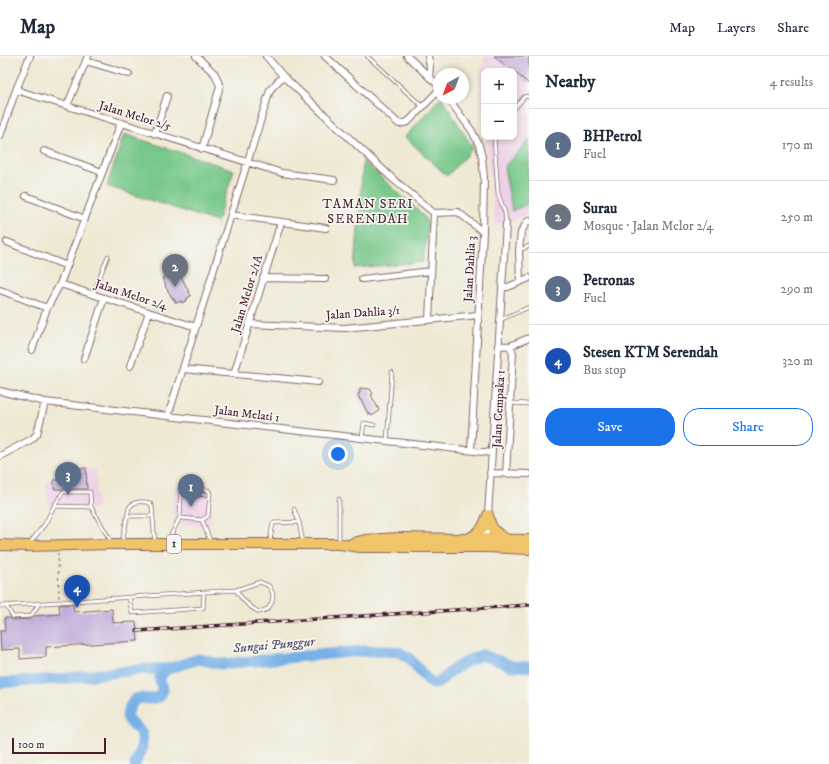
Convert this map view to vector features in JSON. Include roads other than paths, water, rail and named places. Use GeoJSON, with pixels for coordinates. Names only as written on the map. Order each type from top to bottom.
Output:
{"type":"FeatureCollection","features":[{"type":"Feature","properties":{"kind":"main road"},"geometry":{"type":"LineString","coordinates":[[468,539],[482,529],[488,515]]}},
{"type":"Feature","properties":{"kind":"main road"},"geometry":{"type":"LineString","coordinates":[[488,515],[489,523],[493,530],[508,540]]}},
{"type":"Feature","properties":{"kind":"main road","name":"1"},"geometry":{"type":"LineString","coordinates":[[343,545],[365,540],[399,538],[468,539],[529,549]]}},
{"type":"Feature","properties":{"kind":"main road","name":"1"},"geometry":{"type":"LineString","coordinates":[[0,545],[303,544],[360,547],[529,540]]}},
{"type":"Feature","properties":{"kind":"street"},"geometry":{"type":"LineString","coordinates":[[0,136],[30,56]]}},
{"type":"Feature","properties":{"kind":"street"},"geometry":{"type":"LineString","coordinates":[[196,56],[215,74],[220,86],[202,149]]}},
{"type":"Feature","properties":{"kind":"street"},"geometry":{"type":"LineString","coordinates":[[266,56],[283,76],[394,180],[434,213],[458,212],[483,232]]}},
{"type":"Feature","properties":{"kind":"street"},"geometry":{"type":"LineString","coordinates":[[325,56],[399,124],[408,122],[433,96]]}},
{"type":"Feature","properties":{"kind":"street"},"geometry":{"type":"LineString","coordinates":[[407,56],[433,80]]}},
{"type":"Feature","properties":{"kind":"street"},"geometry":{"type":"LineString","coordinates":[[428,56],[430,77]]}},
{"type":"Feature","properties":{"kind":"street"},"geometry":{"type":"LineString","coordinates":[[67,106],[87,59],[128,74]]}},
{"type":"Feature","properties":{"kind":"street"},"geometry":{"type":"LineString","coordinates":[[168,416],[270,90],[283,76]]}},
{"type":"Feature","properties":{"kind":"street","name":"Jalan Melor 2/5"},"geometry":{"type":"LineString","coordinates":[[16,90],[282,173],[334,180]]}},
{"type":"Feature","properties":{"kind":"street"},"geometry":{"type":"LineString","coordinates":[[155,134],[167,96]]}},
{"type":"Feature","properties":{"kind":"street","name":"Jalan Dahlia 3"},"geometry":{"type":"LineString","coordinates":[[452,104],[472,131],[479,145],[484,178],[483,232],[471,450]]}},
{"type":"Feature","properties":{"kind":"street"},"geometry":{"type":"LineString","coordinates":[[32,350],[47,308],[60,284],[121,123]]}},
{"type":"Feature","properties":{"kind":"street"},"geometry":{"type":"LineString","coordinates":[[44,151],[102,172]]}},
{"type":"Feature","properties":{"kind":"street"},"geometry":{"type":"LineString","coordinates":[[26,196],[85,219]]}},
{"type":"Feature","properties":{"kind":"street"},"geometry":{"type":"LineString","coordinates":[[429,320],[434,213]]}},
{"type":"Feature","properties":{"kind":"street"},"geometry":{"type":"LineString","coordinates":[[231,214],[326,228]]}},
{"type":"Feature","properties":{"kind":"street"},"geometry":{"type":"LineString","coordinates":[[520,282],[519,250],[521,232],[529,221]]}},
{"type":"Feature","properties":{"kind":"street","name":"Jalan Melor 2/1A"},"geometry":{"type":"LineString","coordinates":[[234,374],[281,222]]}},
{"type":"Feature","properties":{"kind":"street"},"geometry":{"type":"LineString","coordinates":[[485,543],[506,224]]}},
{"type":"Feature","properties":{"kind":"street"},"geometry":{"type":"LineString","coordinates":[[7,242],[67,266]]}},
{"type":"Feature","properties":{"kind":"street"},"geometry":{"type":"LineString","coordinates":[[362,278],[431,271]]}},
{"type":"Feature","properties":{"kind":"street"},"geometry":{"type":"LineString","coordinates":[[264,278],[325,279]]}},
{"type":"Feature","properties":{"kind":"street"},"geometry":{"type":"LineString","coordinates":[[502,287],[508,287],[529,278]]}},
{"type":"Feature","properties":{"kind":"street","name":"Jalan Melor 2/4"},"geometry":{"type":"LineString","coordinates":[[60,284],[196,327]]}},
{"type":"Feature","properties":{"kind":"street"},"geometry":{"type":"LineString","coordinates":[[0,290],[47,308]]}},
{"type":"Feature","properties":{"kind":"street"},"geometry":{"type":"LineString","coordinates":[[84,359],[104,298]]}},
{"type":"Feature","properties":{"kind":"street"},"geometry":{"type":"LineString","coordinates":[[130,366],[149,312]]}},
{"type":"Feature","properties":{"kind":"street","name":"Jalan Dahlia 3/1"},"geometry":{"type":"LineString","coordinates":[[249,324],[345,328],[478,315]]}},
{"type":"Feature","properties":{"kind":"street"},"geometry":{"type":"LineString","coordinates":[[498,345],[510,346],[529,338]]}},
{"type":"Feature","properties":{"kind":"street","name":"Jalan Cempaka 1"},"geometry":{"type":"LineString","coordinates":[[506,474],[513,353],[510,346]]}},
{"type":"Feature","properties":{"kind":"street"},"geometry":{"type":"LineString","coordinates":[[183,369],[318,382]]}},
{"type":"Feature","properties":{"kind":"street","name":"Jalan Melati 1"},"geometry":{"type":"LineString","coordinates":[[0,391],[45,402],[492,453]]}},
{"type":"Feature","properties":{"kind":"street"},"geometry":{"type":"LineString","coordinates":[[0,456],[32,439],[37,434],[45,402]]}},
{"type":"Feature","properties":{"kind":"street"},"geometry":{"type":"LineString","coordinates":[[490,474],[529,474]]}},
{"type":"Feature","properties":{"kind":"lane"},"geometry":{"type":"LineString","coordinates":[[367,56],[423,107]]}},
{"type":"Feature","properties":{"kind":"lane"},"geometry":{"type":"LineString","coordinates":[[517,106],[526,96],[529,97]]}},
{"type":"Feature","properties":{"kind":"lane"},"geometry":{"type":"LineString","coordinates":[[494,140],[498,193],[505,213],[506,224]]}},
{"type":"Feature","properties":{"kind":"lane"},"geometry":{"type":"LineString","coordinates":[[519,250],[529,246]]}},
{"type":"Feature","properties":{"kind":"lane"},"geometry":{"type":"LineString","coordinates":[[93,294],[108,256]]}},
{"type":"Feature","properties":{"kind":"lane"},"geometry":{"type":"LineString","coordinates":[[500,320],[529,307]]}},
{"type":"Feature","properties":{"kind":"lane"},"geometry":{"type":"LineString","coordinates":[[387,441],[392,372]]}},
{"type":"Feature","properties":{"kind":"lane"},"geometry":{"type":"LineString","coordinates":[[510,402],[529,404]]}},
{"type":"Feature","properties":{"kind":"lane"},"geometry":{"type":"LineString","coordinates":[[362,438],[364,424],[374,424]]}},
{"type":"Feature","properties":{"kind":"lane"},"geometry":{"type":"LineString","coordinates":[[166,544],[180,517],[181,490],[185,488],[208,490],[210,493],[208,516],[202,520],[180,517]]}},
{"type":"Feature","properties":{"kind":"lane"},"geometry":{"type":"LineString","coordinates":[[28,546],[45,524],[63,492],[90,492],[91,507],[117,544]]}},
{"type":"Feature","properties":{"kind":"lane"},"geometry":{"type":"LineString","coordinates":[[339,499],[343,545]]}},
{"type":"Feature","properties":{"kind":"lane"},"geometry":{"type":"LineString","coordinates":[[117,544],[131,504],[146,502],[150,503],[152,506],[155,544]]}},
{"type":"Feature","properties":{"kind":"lane"},"geometry":{"type":"LineString","coordinates":[[54,506],[91,507]]}},
{"type":"Feature","properties":{"kind":"lane"},"geometry":{"type":"LineString","coordinates":[[294,509],[299,522],[303,544]]}},
{"type":"Feature","properties":{"kind":"lane"},"geometry":{"type":"LineString","coordinates":[[127,516],[153,516]]}},
{"type":"Feature","properties":{"kind":"lane"},"geometry":{"type":"LineString","coordinates":[[202,520],[211,544]]}},
{"type":"Feature","properties":{"kind":"lane"},"geometry":{"type":"LineString","coordinates":[[269,544],[273,523],[299,522]]}},
{"type":"Feature","properties":{"kind":"lane"},"geometry":{"type":"LineString","coordinates":[[0,606],[236,590],[260,582],[269,586],[273,594],[272,602],[268,609],[259,612],[251,608],[236,590]]}},
{"type":"Feature","properties":{"kind":"lane"},"geometry":{"type":"LineString","coordinates":[[129,598],[132,613],[203,608],[204,592]]}},
{"type":"Feature","properties":{"kind":"lane"},"geometry":{"type":"LineString","coordinates":[[6,606],[13,617],[32,616],[39,604]]}},
{"type":"Feature","properties":{"kind":"waterway","name":"Sungai Punggur"},"geometry":{"type":"LineString","coordinates":[[0,683],[60,679],[144,669],[167,669],[199,659],[220,664],[361,651],[399,652],[409,658],[430,682],[434,684],[438,683],[451,671],[469,660],[482,655],[512,666],[529,667]]}},
{"type":"Feature","properties":{"kind":"waterway"},"geometry":{"type":"LineString","coordinates":[[135,764],[142,749],[142,733],[128,719],[128,710],[135,699],[150,699],[159,697],[163,690],[160,676],[167,669]]}},
{"type":"Feature","properties":{"kind":"railway"},"geometry":{"type":"LineString","coordinates":[[137,631],[529,605]]}},
{"type":"Feature","properties":{"kind":"place","name":"Surau"},"geometry":{"type":"Point","coordinates":[175,287]}},
{"type":"Feature","properties":{"kind":"place","name":"Petronas"},"geometry":{"type":"Point","coordinates":[68,495]}},
{"type":"Feature","properties":{"kind":"place","name":"BHPetrol"},"geometry":{"type":"Point","coordinates":[191,507]}},
{"type":"Feature","properties":{"kind":"place","name":"Stesen KTM Serendah"},"geometry":{"type":"Point","coordinates":[77,608]}},
{"type":"Feature","properties":{"kind":"district","name":"TAMAN SERI SERENDAH"},"geometry":{"type":"Point","coordinates":[368,212]}}]}
